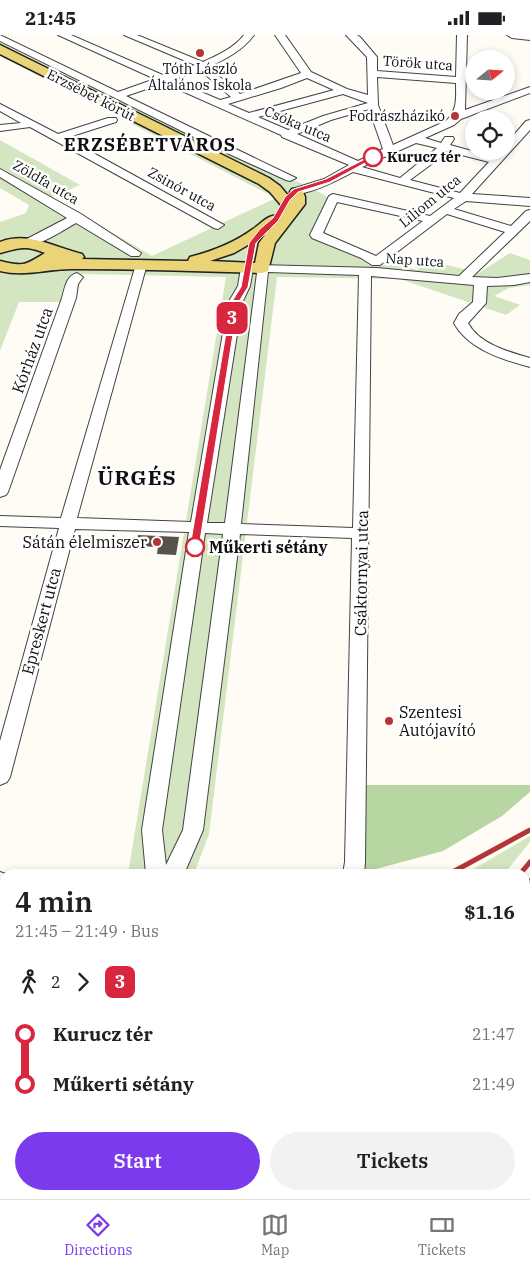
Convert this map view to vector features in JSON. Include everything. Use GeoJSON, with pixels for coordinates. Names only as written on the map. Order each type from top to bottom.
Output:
{"type":"FeatureCollection","features":[{"type":"Feature","properties":{"kind":"main road","name":"Erzsébet körút"},"geometry":{"type":"LineString","coordinates":[[1,42],[264,181],[275,189],[290,191]]}},
{"type":"Feature","properties":{"kind":"main road","name":"Erzsébet körút"},"geometry":{"type":"LineString","coordinates":[[235,167],[290,191]]}},
{"type":"Feature","properties":{"kind":"main road"},"geometry":{"type":"LineString","coordinates":[[168,265],[225,252],[244,243],[276,219],[290,191]]}},
{"type":"Feature","properties":{"kind":"main road"},"geometry":{"type":"LineString","coordinates":[[255,268],[290,191]]}},
{"type":"Feature","properties":{"kind":"main road"},"geometry":{"type":"LineString","coordinates":[[255,268],[253,243],[263,230]]}},
{"type":"Feature","properties":{"kind":"main road"},"geometry":{"type":"LineString","coordinates":[[0,248],[14,243],[27,242],[39,244],[66,255],[138,259],[168,265],[255,268]]}},
{"type":"Feature","properties":{"kind":"main road"},"geometry":{"type":"LineString","coordinates":[[38,266],[48,259],[48,249]]}},
{"type":"Feature","properties":{"kind":"main road"},"geometry":{"type":"LineString","coordinates":[[0,266],[21,269],[58,263],[122,266],[138,259]]}},
{"type":"Feature","properties":{"kind":"street"},"geometry":{"type":"LineString","coordinates":[[1,42],[18,35]]}},
{"type":"Feature","properties":{"kind":"street","name":"Csóka utca"},"geometry":{"type":"LineString","coordinates":[[66,35],[354,166],[401,182],[462,197],[530,202]]}},
{"type":"Feature","properties":{"kind":"street"},"geometry":{"type":"LineString","coordinates":[[128,35],[203,66],[238,98]]}},
{"type":"Feature","properties":{"kind":"street"},"geometry":{"type":"LineString","coordinates":[[118,95],[203,66],[239,48],[246,42],[249,35]]}},
{"type":"Feature","properties":{"kind":"street"},"geometry":{"type":"LineString","coordinates":[[280,35],[307,74],[372,102]]}},
{"type":"Feature","properties":{"kind":"street"},"geometry":{"type":"LineString","coordinates":[[351,35],[357,39],[372,57],[372,102],[388,150]]}},
{"type":"Feature","properties":{"kind":"street"},"geometry":{"type":"LineString","coordinates":[[401,182],[444,148],[453,132],[462,80],[462,35]]}},
{"type":"Feature","properties":{"kind":"street"},"geometry":{"type":"LineString","coordinates":[[512,35],[530,37]]}},
{"type":"Feature","properties":{"kind":"street"},"geometry":{"type":"LineString","coordinates":[[1,42],[118,95],[290,191],[328,181],[354,166],[415,139],[456,116],[530,90]]}},
{"type":"Feature","properties":{"kind":"street"},"geometry":{"type":"LineString","coordinates":[[218,104],[277,86],[307,74]]}},
{"type":"Feature","properties":{"kind":"street","name":"Török utca"},"geometry":{"type":"LineString","coordinates":[[373,74],[462,80]]}},
{"type":"Feature","properties":{"kind":"street"},"geometry":{"type":"LineString","coordinates":[[247,117],[343,91]]}},
{"type":"Feature","properties":{"kind":"street"},"geometry":{"type":"LineString","coordinates":[[286,135],[372,102]]}},
{"type":"Feature","properties":{"kind":"street","name":"Zsinór utca"},"geometry":{"type":"LineString","coordinates":[[0,107],[218,225]]}},
{"type":"Feature","properties":{"kind":"street"},"geometry":{"type":"LineString","coordinates":[[56,138],[112,120]]}},
{"type":"Feature","properties":{"kind":"street"},"geometry":{"type":"LineString","coordinates":[[0,127],[16,127],[30,124]]}},
{"type":"Feature","properties":{"kind":"street","name":"Liliom utca"},"geometry":{"type":"LineString","coordinates":[[515,142],[528,130]]}},
{"type":"Feature","properties":{"kind":"street"},"geometry":{"type":"LineString","coordinates":[[415,139],[497,161]]}},
{"type":"Feature","properties":{"kind":"street","name":"Liliom utca"},"geometry":{"type":"LineString","coordinates":[[373,269],[462,197],[497,161]]}},
{"type":"Feature","properties":{"kind":"street","name":"Zöldfa utca"},"geometry":{"type":"LineString","coordinates":[[0,172],[77,217],[138,259]]}},
{"type":"Feature","properties":{"kind":"street"},"geometry":{"type":"LineString","coordinates":[[290,191],[302,184],[328,181]]}},
{"type":"Feature","properties":{"kind":"street"},"geometry":{"type":"LineString","coordinates":[[373,269],[365,255],[316,235],[333,198],[432,220]]}},
{"type":"Feature","properties":{"kind":"street"},"geometry":{"type":"LineString","coordinates":[[445,210],[511,230]]}},
{"type":"Feature","properties":{"kind":"street"},"geometry":{"type":"LineString","coordinates":[[462,279],[511,230],[530,214]]}},
{"type":"Feature","properties":{"kind":"street","name":"Zöldfa utca"},"geometry":{"type":"LineString","coordinates":[[27,242],[44,236],[77,217]]}},
{"type":"Feature","properties":{"kind":"street","name":"Zöldfa utca"},"geometry":{"type":"LineString","coordinates":[[48,249],[56,235],[74,222],[77,217]]}},
{"type":"Feature","properties":{"kind":"street","name":"Epreskert utca"},"geometry":{"type":"LineString","coordinates":[[0,777],[138,259]]}},
{"type":"Feature","properties":{"kind":"street"},"geometry":{"type":"LineString","coordinates":[[255,268],[373,269]]}},
{"type":"Feature","properties":{"kind":"street"},"geometry":{"type":"LineString","coordinates":[[156,869],[152,830],[198,528],[235,303],[255,268]]}},
{"type":"Feature","properties":{"kind":"street"},"geometry":{"type":"LineString","coordinates":[[175,869],[194,830],[232,529],[255,268]]}},
{"type":"Feature","properties":{"kind":"street","name":"Nap utca"},"geometry":{"type":"LineString","coordinates":[[373,269],[481,281],[516,281],[530,278]]}},
{"type":"Feature","properties":{"kind":"street","name":"Csáktornyai utca"},"geometry":{"type":"LineString","coordinates":[[354,869],[356,852],[361,533],[373,269]]}},
{"type":"Feature","properties":{"kind":"street","name":"Kórház utca"},"geometry":{"type":"LineString","coordinates":[[0,493],[69,298],[72,283],[76,277]]}},
{"type":"Feature","properties":{"kind":"street"},"geometry":{"type":"LineString","coordinates":[[481,281],[479,303],[464,317],[461,323],[462,328],[480,342],[530,363]]}},
{"type":"Feature","properties":{"kind":"street"},"geometry":{"type":"LineString","coordinates":[[0,521],[361,533]]}},
{"type":"Feature","properties":{"kind":"street"},"geometry":{"type":"LineString","coordinates":[[154,845],[159,851],[168,854],[177,853],[186,847]]}},
{"type":"Feature","properties":{"kind":"green space"},"geometry":{"type":"Polygon","coordinates":[[[0,36],[323,194],[328,198],[313,227],[318,236],[417,270],[431,261],[479,273],[510,253],[530,260],[530,285],[509,288],[494,296],[520,305],[506,315],[400,279],[277,277],[209,834],[196,869],[129,869],[226,277],[82,274],[75,302],[19,302],[0,351],[0,222],[26,213],[29,205],[0,188],[0,140],[80,185],[52,197],[152,256],[276,198],[0,56],[0,36]]]}},
{"type":"Feature","properties":{"kind":"green space"},"geometry":{"type":"Polygon","coordinates":[[[359,785],[530,785],[530,792],[502,816],[443,851],[376,869],[357,869],[359,785]]]}},
{"type":"Feature","properties":{"kind":"green space"},"geometry":{"type":"Polygon","coordinates":[[[530,836],[530,842],[508,869],[474,869],[530,836]]]}},
{"type":"Feature","properties":{"kind":"building","name":"Sátán élelmiszer"},"geometry":{"type":"Polygon","coordinates":[[[138,535],[179,537],[176,555],[157,554],[158,547],[136,546],[138,535]]]}},
{"type":"Feature","properties":{"kind":"railway"},"geometry":{"type":"LineString","coordinates":[[458,869],[530,830]]}},
{"type":"Feature","properties":{"kind":"railway"},"geometry":{"type":"LineString","coordinates":[[524,869],[530,862]]}},
{"type":"Feature","properties":{"kind":"bus line","name":"3"},"geometry":{"type":"LineString","coordinates":[[195,547],[235,303],[244,287],[253,243],[263,230],[276,219],[293,193],[328,181],[373,157]]}},
{"type":"Feature","properties":{"kind":"place","name":"Tóth László Általános Iskola"},"geometry":{"type":"Point","coordinates":[200,53]}},
{"type":"Feature","properties":{"kind":"place","name":"Fodrászházikó"},"geometry":{"type":"Point","coordinates":[455,116]}},
{"type":"Feature","properties":{"kind":"place","name":"Kurucz tér"},"geometry":{"type":"Point","coordinates":[373,157]}},
{"type":"Feature","properties":{"kind":"place","name":"Sátán élelmiszer"},"geometry":{"type":"Point","coordinates":[157,542]}},
{"type":"Feature","properties":{"kind":"place","name":"Műkerti sétány"},"geometry":{"type":"Point","coordinates":[195,547]}},
{"type":"Feature","properties":{"kind":"place","name":"Szentesi Autójavító"},"geometry":{"type":"Point","coordinates":[389,721]}},
{"type":"Feature","properties":{"kind":"district","name":"ERZSÉBETVÁROS"},"geometry":{"type":"Point","coordinates":[150,144]}},
{"type":"Feature","properties":{"kind":"district","name":"ÜRGÉS"},"geometry":{"type":"Point","coordinates":[137,477]}}]}
